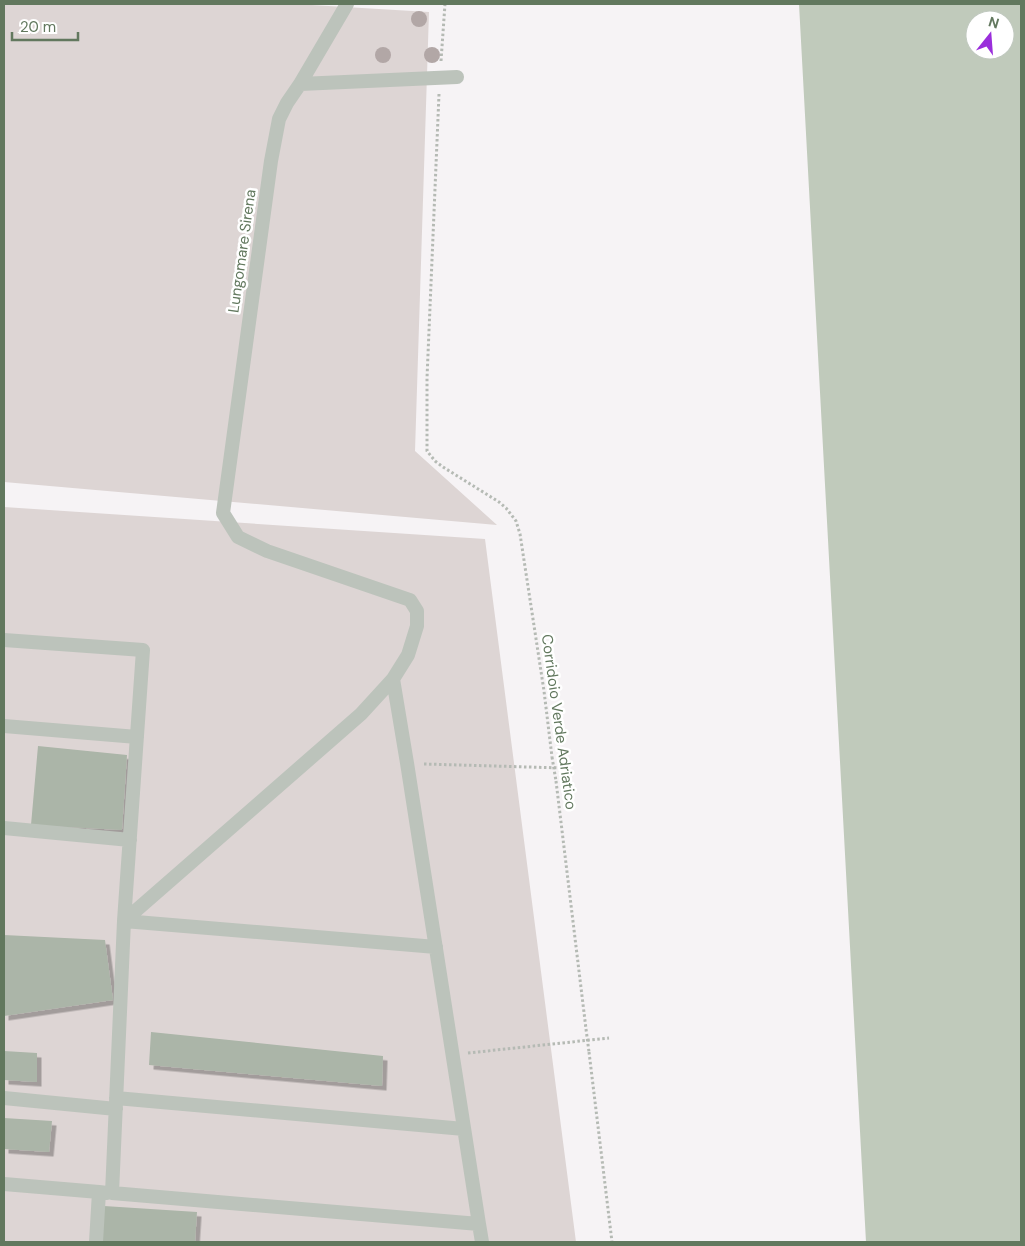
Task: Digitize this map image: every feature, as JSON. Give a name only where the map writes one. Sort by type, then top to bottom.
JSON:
[{"type":"lane","name":"Lungomare Sirena","points":[[345,6],[300,84],[286,103],[279,119],[271,161],[223,513],[238,537],[267,550],[410,600],[417,611],[417,626],[408,655],[393,680]]},
{"type":"lane","points":[[300,84],[457,77]]},
{"type":"lane","points":[[4,640],[143,650],[124,921],[116,1104],[106,1193],[96,1242]]},
{"type":"lane","points":[[393,680],[482,1242]]},
{"type":"lane","points":[[124,921],[360,714],[393,680]]},
{"type":"lane","points":[[4,726],[137,737]]},
{"type":"lane","points":[[4,828],[130,840]]},
{"type":"lane","points":[[124,921],[436,947]]},
{"type":"lane","points":[[4,1098],[116,1104],[464,1129]]},
{"type":"lane","points":[[4,1184],[479,1224]]},
{"type":"path","points":[[440,77],[445,4]]},
{"type":"path","name":"Corridoio Verde Adriatico","points":[[440,77],[427,378],[427,452],[443,467],[499,502],[513,515],[520,534],[556,781],[612,1242]]},
{"type":"path","points":[[407,763],[563,768]]},
{"type":"path","points":[[452,1054],[609,1038]]},
{"type":"shaded area","points":[[4,4],[295,4],[429,12],[415,451],[497,525],[4,482]]},
{"type":"shaded area","points":[[799,4],[1021,4],[1021,1242],[866,1242]]},
{"type":"shaded area","points":[[4,507],[485,539],[576,1242],[4,1242]]},
{"type":"building","points":[[38,746],[127,755],[122,830],[31,825]]},
{"type":"building","points":[[4,935],[105,940],[113,1000],[4,1016]]},
{"type":"building","points":[[151,1032],[383,1056],[382,1086],[149,1065]]},
{"type":"building","points":[[4,1051],[37,1053],[37,1082],[4,1080]]},
{"type":"building","points":[[4,1118],[52,1121],[49,1152],[4,1149]]},
{"type":"building","points":[[104,1206],[197,1212],[195,1242],[102,1242]]}]
